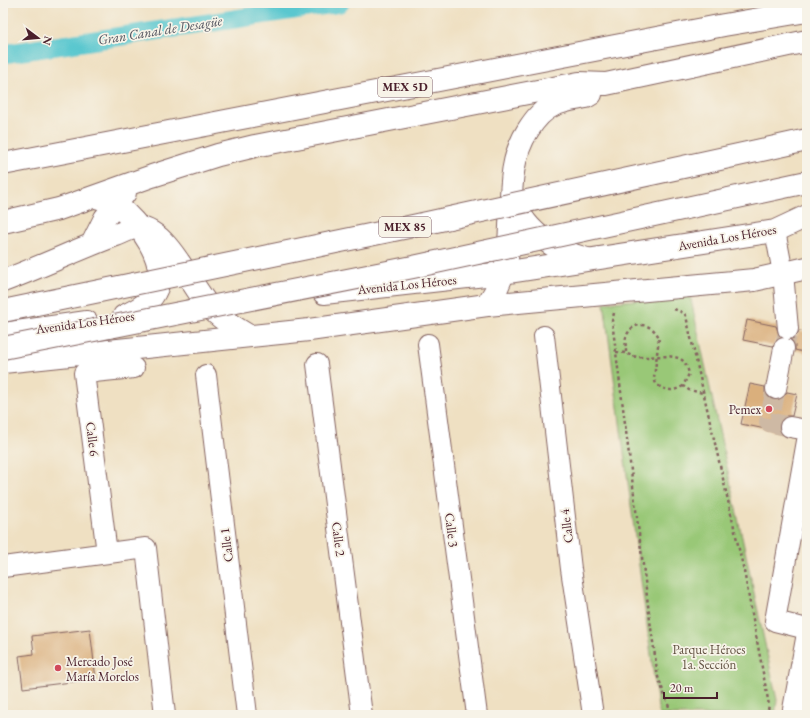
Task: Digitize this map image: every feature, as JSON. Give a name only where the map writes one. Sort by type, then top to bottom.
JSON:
[{"type":"main road","name":"MEX 5D","points":[[3,164],[724,25],[807,11]]},
{"type":"main road","points":[[3,222],[105,200],[138,182],[218,155],[255,146],[579,83],[606,84],[807,41]]},
{"type":"main road","points":[[486,305],[493,295],[503,273],[507,257],[510,189],[514,161],[525,134],[533,121],[544,110],[555,104],[586,97],[606,84]]},
{"type":"main road","name":"MEX 85","points":[[3,311],[405,227],[807,140]]},
{"type":"main road","points":[[3,348],[413,267],[807,182]]},
{"type":"main road","points":[[510,189],[519,213],[535,232],[559,250],[587,259]]},
{"type":"main road","points":[[105,200],[138,227],[148,240],[160,271],[158,285],[155,292],[146,304],[124,316]]},
{"type":"main road","points":[[92,244],[105,200]]},
{"type":"main road","name":"Avenida Los Héroes","points":[[3,334],[124,316],[503,273],[775,231],[807,216]]},
{"type":"main road","points":[[3,281],[32,271],[92,244],[138,227],[150,231],[167,243],[194,287],[209,306],[228,324],[249,336]]},
{"type":"main road","points":[[3,362],[309,330],[486,305],[754,280],[807,268]]},
{"type":"main road","points":[[793,715],[807,638]]},
{"type":"street","points":[[775,231],[783,273],[788,329]]},
{"type":"street","name":"Calle 4","points":[[544,336],[571,569],[593,715]]},
{"type":"street","name":"Calle 3","points":[[428,344],[477,715]]},
{"type":"street","points":[[776,389],[784,348]]},
{"type":"street","name":"Calle 2","points":[[317,364],[362,715]]},
{"type":"street","name":"Calle 6","points":[[107,553],[84,373],[134,368]]},
{"type":"street","name":"Calle 1","points":[[206,375],[247,715]]},
{"type":"street","points":[[807,440],[775,621],[807,629]]},
{"type":"street","points":[[3,567],[146,548],[165,715]]},
{"type":"path","points":[[669,309],[676,309],[684,312],[686,316],[744,571],[769,705],[767,715]]},
{"type":"path","points":[[618,310],[614,313],[612,321],[658,677],[672,715]]},
{"type":"path","points":[[616,352],[626,352],[638,357],[656,357],[674,357],[682,360],[687,367],[689,374],[683,386],[676,390],[669,390],[656,384],[654,378],[656,357],[659,338],[656,331],[651,326],[643,324],[635,326],[628,332],[626,339],[626,352]]},
{"type":"path","points":[[683,386],[689,390],[703,392]]},
{"type":"green space","name":"Parque Héroes 1a. Sección","points":[[690,295],[777,700],[775,715],[659,715],[604,303]]},
{"type":"building","points":[[747,320],[776,326],[780,337],[776,340],[773,346],[743,340]]},
{"type":"building","points":[[799,331],[807,332],[807,353],[795,350],[795,345],[792,340]]},
{"type":"building","name":"Pemex","points":[[750,384],[765,387],[765,393],[773,400],[780,400],[787,392],[797,394],[792,416],[786,416],[781,420],[779,425],[780,432],[741,424]]},
{"type":"building","name":"Mercado José María Morelos","points":[[90,629],[96,679],[23,688],[19,656],[34,654],[32,636]]},
{"type":"waterway","name":"Gran Canal de Desagüe","points":[[3,54],[340,3]]},
{"type":"tunnel","points":[[784,348],[787,336],[807,340]]},
{"type":"tunnel","points":[[776,389],[769,422],[790,427]]},
{"type":"place","name":"Pemex","points":[[769,409]]},
{"type":"place","name":"Mercado José María Morelos","points":[[58,668]]}]
